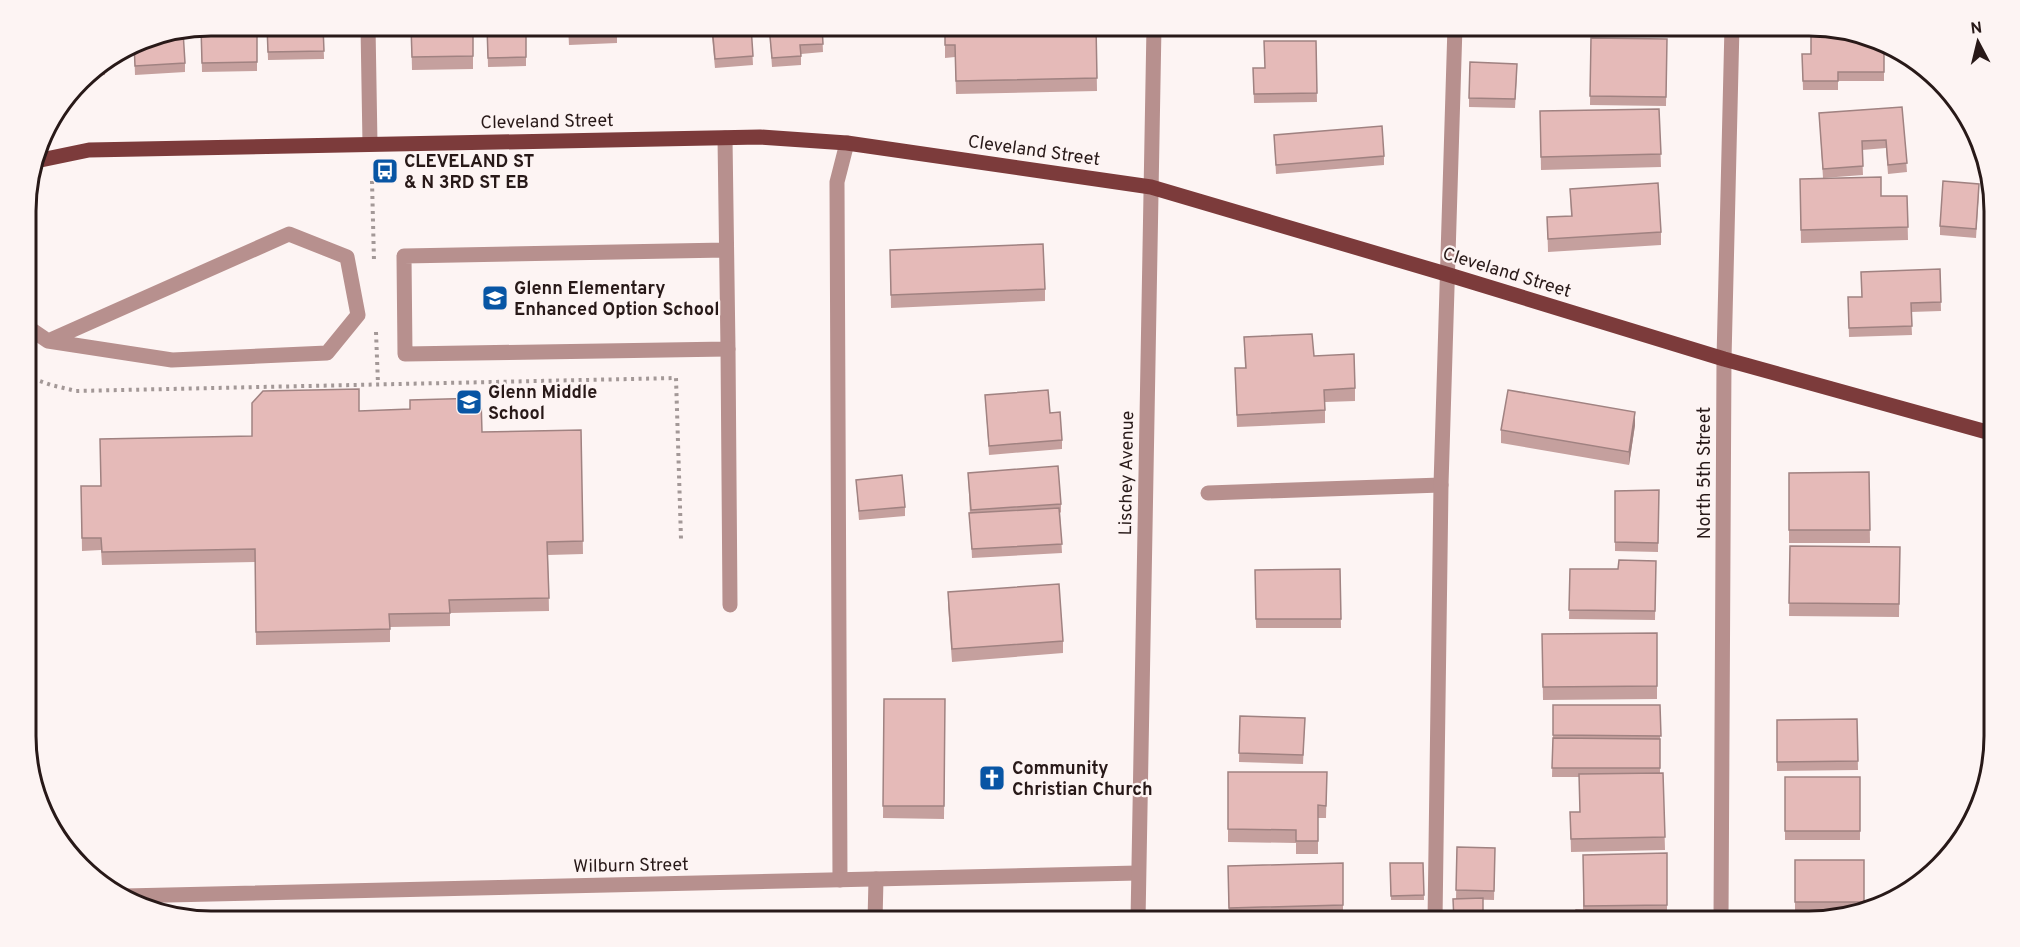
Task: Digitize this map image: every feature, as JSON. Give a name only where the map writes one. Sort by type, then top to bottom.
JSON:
[{"type":"main road","name":"Cleveland Street","points":[[44,159],[89,150],[370,144],[760,137],[847,143],[1151,187],[1724,359],[1984,431]]},
{"type":"street","points":[[368,36],[370,144]]},
{"type":"street","name":"Lischey Avenue","points":[[1138,911],[1154,36]]},
{"type":"street","points":[[1435,911],[1441,485],[1455,36]]},
{"type":"street","name":"North 5th Street","points":[[1721,911],[1724,359],[1732,36]]},
{"type":"street","points":[[725,138],[730,606]]},
{"type":"street","points":[[840,880],[837,182],[847,143]]},
{"type":"street","points":[[36,333],[48,341],[172,360],[327,352],[358,315],[348,257],[288,234],[48,341]]},
{"type":"street","points":[[726,250],[404,256],[405,354],[728,349]]},
{"type":"street","points":[[1208,493],[1441,485]]},
{"type":"street","name":"Wilburn Street","points":[[139,896],[1138,873]]},
{"type":"street","points":[[875,911],[876,879]]},
{"type":"path","points":[[36,380],[76,391],[676,378],[681,539]]},
{"type":"building","points":[[201,36],[257,36],[257,62],[202,63]]},
{"type":"building","points":[[267,36],[323,36],[324,51],[268,52]]},
{"type":"building","points":[[411,36],[473,36],[473,56],[412,57]]},
{"type":"building","points":[[487,36],[526,36],[526,57],[488,58]]},
{"type":"building","points":[[713,36],[752,36],[753,56],[715,59]]},
{"type":"building","points":[[770,36],[823,36],[823,44],[800,45],[801,56],[772,58]]},
{"type":"building","points":[[945,36],[1096,36],[1097,78],[956,81],[955,45],[945,45]]},
{"type":"building","points":[[1811,36],[1843,39],[1884,53],[1884,72],[1838,72],[1838,81],[1803,81],[1802,54],[1811,54]]},
{"type":"building","points":[[183,38],[185,63],[135,66],[134,54],[155,45]]},
{"type":"building","points":[[1591,38],[1667,39],[1666,97],[1590,96]]},
{"type":"building","points":[[1264,41],[1316,41],[1317,93],[1254,94],[1253,68],[1265,68]]},
{"type":"building","points":[[1470,62],[1517,64],[1515,99],[1469,98]]},
{"type":"building","points":[[1902,107],[1907,163],[1888,165],[1886,140],[1862,141],[1863,166],[1823,169],[1819,113]]},
{"type":"building","points":[[1659,109],[1661,154],[1541,157],[1540,111]]},
{"type":"building","points":[[1382,126],[1384,156],[1276,165],[1274,135]]},
{"type":"building","points":[[1881,177],[1881,196],[1907,196],[1908,227],[1801,230],[1800,179]]},
{"type":"building","points":[[1943,181],[1979,184],[1976,229],[1940,226]]},
{"type":"building","points":[[1658,183],[1661,232],[1548,239],[1547,217],[1572,216],[1570,189]]},
{"type":"building","points":[[1043,244],[1045,289],[891,295],[890,250]]},
{"type":"building","points":[[1940,269],[1941,302],[1911,303],[1912,326],[1849,328],[1848,297],[1862,297],[1861,272]]},
{"type":"building","points":[[1312,334],[1314,356],[1354,354],[1355,388],[1324,390],[1325,410],[1237,415],[1235,368],[1246,368],[1244,337]]},
{"type":"building","points":[[359,389],[359,411],[410,409],[410,400],[481,398],[482,432],[581,430],[583,541],[547,542],[549,598],[449,600],[450,613],[389,614],[390,629],[256,632],[255,549],[102,552],[101,538],[82,538],[81,486],[101,486],[100,439],[252,436],[252,403],[263,391]]},
{"type":"building","points":[[1048,390],[1050,413],[1060,412],[1062,440],[989,446],[985,395]]},
{"type":"building","points":[[1508,390],[1635,412],[1629,452],[1501,430]]},
{"type":"building","points":[[1058,466],[1061,504],[971,510],[968,473]]},
{"type":"building","points":[[1869,472],[1870,530],[1789,530],[1789,473]]},
{"type":"building","points":[[902,475],[905,507],[859,511],[856,480]]},
{"type":"building","points":[[1659,490],[1658,543],[1615,542],[1615,491]]},
{"type":"building","points":[[1059,508],[1062,544],[972,549],[969,513]]},
{"type":"building","points":[[1790,546],[1900,547],[1899,604],[1789,603]]},
{"type":"building","points":[[1619,560],[1656,561],[1655,611],[1569,610],[1570,569],[1618,569]]},
{"type":"building","points":[[1340,569],[1341,619],[1256,619],[1255,570]]},
{"type":"building","points":[[1059,584],[1063,641],[952,649],[948,592]]},
{"type":"building","points":[[1657,633],[1657,686],[1543,687],[1542,634]]},
{"type":"building","points":[[884,699],[945,699],[944,806],[883,806]]},
{"type":"building","points":[[1553,705],[1660,705],[1661,736],[1553,735]]},
{"type":"building","points":[[1240,716],[1305,718],[1303,755],[1239,753]]},
{"type":"building","points":[[1857,719],[1858,761],[1777,762],[1777,720]]},
{"type":"building","points":[[1553,738],[1660,739],[1660,768],[1552,768]]},
{"type":"building","points":[[1228,772],[1327,772],[1326,806],[1318,805],[1318,841],[1296,841],[1296,830],[1228,829]]},
{"type":"building","points":[[1663,773],[1665,837],[1571,839],[1570,812],[1580,812],[1579,774]]},
{"type":"building","points":[[1785,777],[1860,777],[1860,831],[1785,831]]},
{"type":"building","points":[[1457,847],[1495,848],[1494,891],[1456,890]]},
{"type":"building","points":[[1667,853],[1667,905],[1584,906],[1583,855]]},
{"type":"building","points":[[1795,860],[1864,860],[1864,902],[1795,902]]},
{"type":"building","points":[[1343,863],[1343,905],[1229,908],[1228,866]]},
{"type":"building","points":[[1390,863],[1423,863],[1424,895],[1391,896]]},
{"type":"building","points":[[1483,898],[1483,911],[1454,911],[1453,899]]},
{"type":"place","name":"CLEVELAND ST & N 3RD ST EB","points":[[385,171]]},
{"type":"place","name":"Glenn Elementary Enhanced Option School","points":[[495,298]]},
{"type":"place","name":"Glenn Middle School","points":[[469,402]]},
{"type":"place","name":"Community Christian Church","points":[[992,778]]}]
